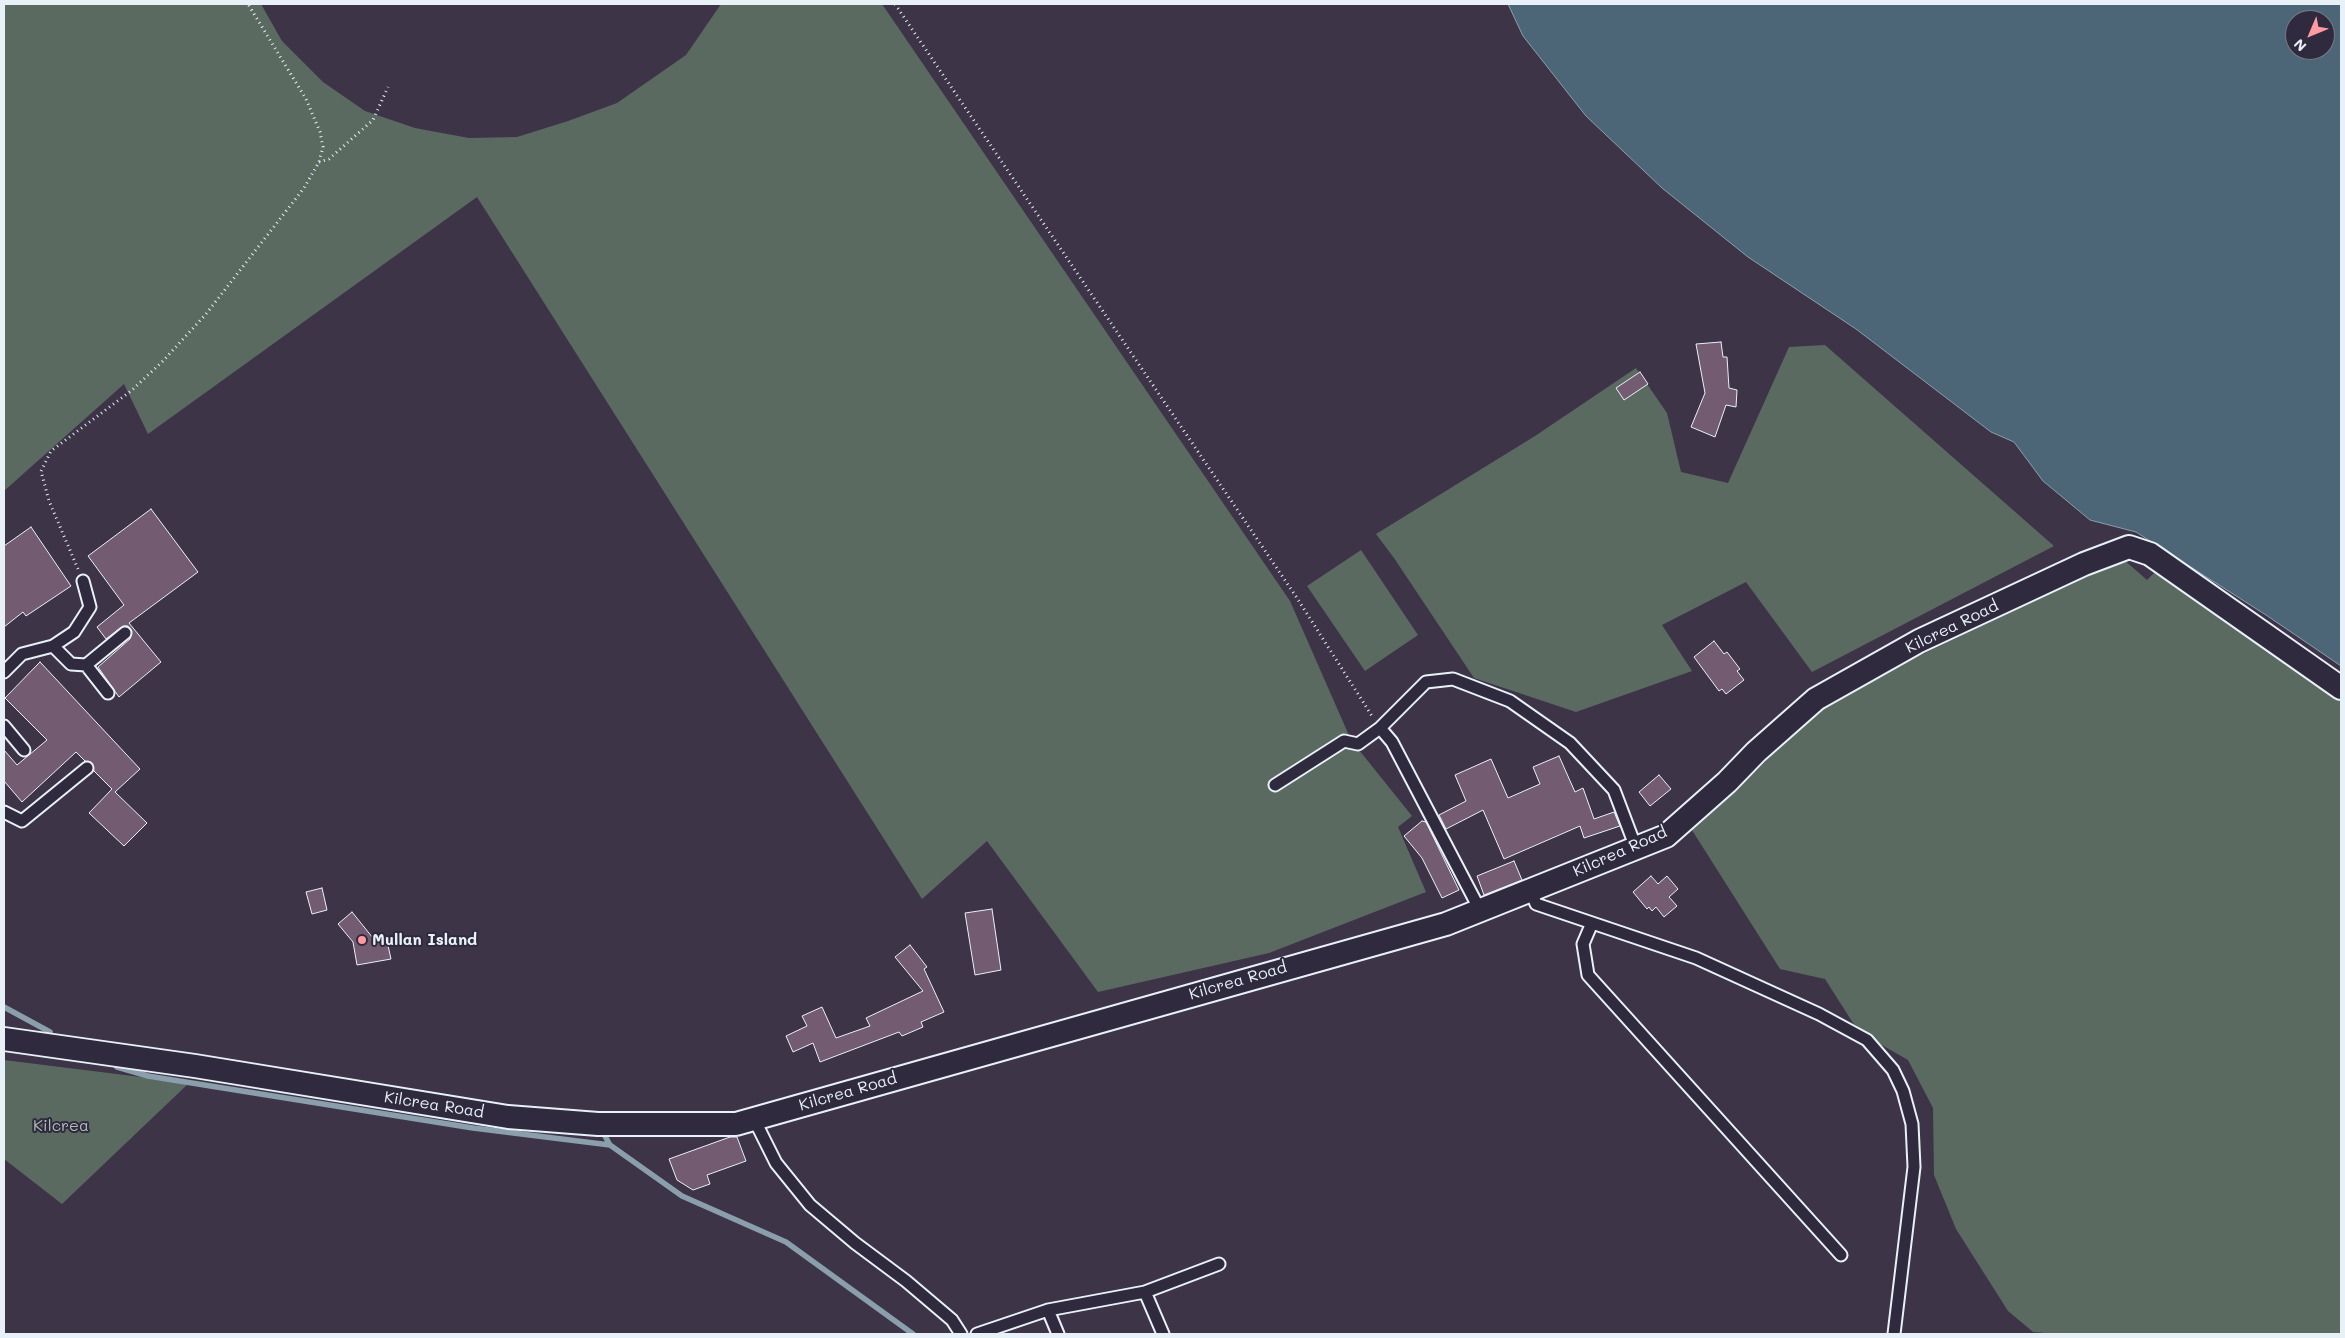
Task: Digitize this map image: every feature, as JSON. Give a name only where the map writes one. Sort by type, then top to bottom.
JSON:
[{"type":"street","name":"Kilcrea Road","points":[[4,1040],[194,1066],[508,1116],[598,1124],[736,1124],[1446,924],[1666,836],[1816,699],[1919,641],[2084,564],[2129,547],[2150,554],[2341,688]]},
{"type":"lane","points":[[4,672],[22,654],[53,646],[74,632],[90,607],[83,581]]},
{"type":"lane","points":[[53,646],[71,664],[86,665],[125,633]]},
{"type":"lane","points":[[86,665],[108,693]]},
{"type":"lane","points":[[1275,785],[1344,741],[1358,744],[1380,728],[1426,682],[1453,679],[1510,701],[1570,743],[1614,790],[1636,848]]},
{"type":"lane","points":[[4,728],[24,750]]},
{"type":"lane","points":[[1380,728],[1392,742],[1480,910]]},
{"type":"lane","points":[[4,812],[22,821],[87,768]]},
{"type":"lane","points":[[1530,890],[1536,904],[1696,958],[1819,1014],[1867,1040],[1893,1070],[1903,1091],[1912,1124],[1914,1166],[1894,1334]]},
{"type":"lane","points":[[1592,923],[1584,944],[1588,975],[1841,1255]]},
{"type":"lane","points":[[754,1118],[776,1163],[810,1205],[952,1320],[961,1334]]},
{"type":"lane","points":[[977,1334],[1048,1310],[1145,1292],[1219,1264]]},
{"type":"lane","points":[[1145,1292],[1163,1334]]},
{"type":"lane","points":[[1048,1310],[1058,1334]]},
{"type":"path","points":[[83,581],[49,501],[40,471],[51,451],[131,391],[163,361],[211,307],[304,188],[319,162],[323,147],[320,132],[306,99],[248,4]]},
{"type":"path","points":[[895,4],[1297,598],[1380,728]]},
{"type":"path","points":[[319,162],[329,159],[373,120],[388,87]]},
{"type":"green space","points":[[4,4],[261,4],[282,41],[323,82],[365,111],[415,128],[469,138],[517,137],[617,103],[686,55],[721,4],[882,4],[1290,601],[1351,740],[1412,816],[1398,827],[1426,892],[1269,953],[1098,992],[987,841],[922,899],[477,197],[148,434],[124,384],[4,491]]},
{"type":"green space","points":[[1825,345],[2054,546],[1812,672],[1746,582],[1662,625],[1692,671],[1576,712],[1474,678],[1376,534],[1535,436],[1636,368],[1667,413],[1681,472],[1728,483],[1789,347]]},
{"type":"green space","points":[[1361,550],[1418,635],[1365,671],[1307,586]]},
{"type":"green space","points":[[2123,559],[2147,580],[2159,568],[2341,694],[2341,1334],[2058,1334],[2033,1332],[2008,1311],[1956,1229],[1934,1175],[1933,1108],[1908,1060],[1873,1040],[1853,1023],[1825,979],[1780,969],[1690,827],[1735,791],[1807,721],[1851,688]]},
{"type":"green space","name":"Kilcrea","points":[[4,1060],[189,1083],[62,1204],[4,1159]]},
{"type":"water","points":[[1508,4],[2341,4],[2341,666],[2266,615],[2136,532],[2090,520],[2043,481],[2014,442],[1991,432],[1856,329],[1748,257],[1662,188],[1586,116],[1523,36]]},
{"type":"building","points":[[1721,342],[1723,357],[1727,357],[1729,388],[1737,390],[1736,407],[1726,405],[1715,437],[1691,427],[1705,393],[1696,344]]},
{"type":"building","points":[[1640,372],[1648,384],[1624,400],[1616,388]]},
{"type":"building","points":[[151,509],[198,572],[129,623],[161,662],[119,697],[98,667],[130,639],[132,631],[128,626],[123,626],[106,639],[97,627],[124,605],[88,556]]},
{"type":"building","points":[[31,527],[71,586],[26,616],[23,612],[4,627],[4,546]]},
{"type":"building","points":[[1714,641],[1724,654],[1727,652],[1740,669],[1737,671],[1744,680],[1726,694],[1722,689],[1719,691],[1694,657]]},
{"type":"building","points":[[40,662],[140,769],[115,792],[147,823],[124,846],[89,813],[112,789],[94,771],[92,763],[85,761],[76,752],[22,802],[4,781],[4,750],[17,765],[47,740],[5,698]]},
{"type":"building","points":[[1559,756],[1575,792],[1583,788],[1594,819],[1614,812],[1620,826],[1584,838],[1580,826],[1504,859],[1483,810],[1446,829],[1439,815],[1466,801],[1455,775],[1491,759],[1508,798],[1540,784],[1533,767]]},
{"type":"building","points":[[1659,775],[1671,789],[1650,806],[1639,792]]},
{"type":"building","points":[[1422,821],[1426,822],[1459,890],[1442,898],[1422,858],[1404,836]]},
{"type":"building","points":[[1514,861],[1522,880],[1484,895],[1477,876]]},
{"type":"building","points":[[1651,876],[1658,884],[1667,876],[1678,889],[1669,897],[1677,906],[1664,917],[1656,907],[1652,911],[1649,907],[1647,909],[1633,892]]},
{"type":"building","points":[[322,888],[327,910],[312,914],[306,892]]},
{"type":"building","points":[[992,909],[1001,970],[975,975],[965,913]]},
{"type":"building","name":"Mullan Island","points":[[352,912],[377,943],[387,941],[391,959],[357,965],[353,942],[338,924]]},
{"type":"building","points":[[910,945],[927,967],[924,969],[944,1012],[921,1022],[923,1027],[902,1036],[899,1032],[820,1062],[813,1043],[793,1052],[786,1036],[807,1026],[802,1016],[822,1007],[836,1038],[870,1026],[866,1018],[923,991],[895,957]]},
{"type":"building","points":[[730,1137],[737,1137],[746,1161],[707,1175],[710,1184],[693,1190],[677,1180],[669,1159]]},
{"type":"waterway","points":[[4,1007],[50,1032]]},
{"type":"waterway","points":[[117,1067],[148,1076],[473,1128],[610,1145]]},
{"type":"waterway","points":[[601,1129],[610,1145],[682,1196],[786,1242],[913,1334]]},
{"type":"place","name":"Mullan Island","points":[[362,940]]}]
